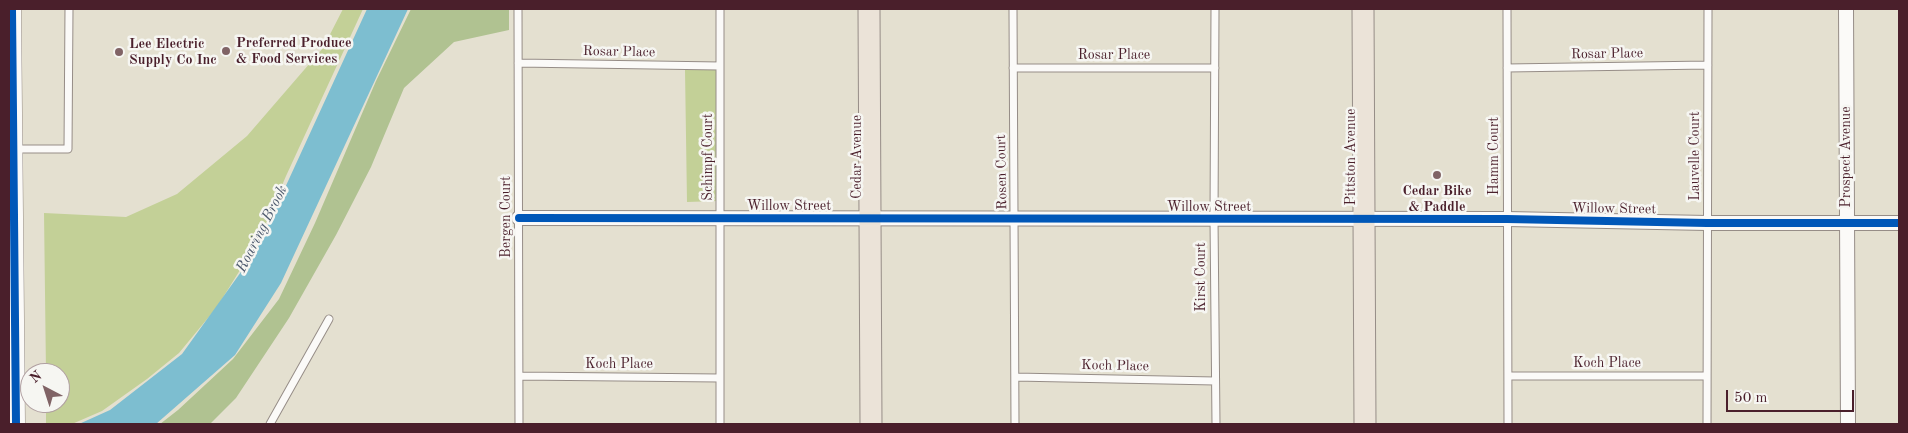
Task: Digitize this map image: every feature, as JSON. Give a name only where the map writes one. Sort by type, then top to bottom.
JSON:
[{"type":"main road","name":"Cedar Avenue","points":[[869,9],[871,424]]},
{"type":"main road","name":"Pittston Avenue","points":[[1363,9],[1365,424]]},
{"type":"street","points":[[12,9],[16,424]]},
{"type":"street","name":"Prospect Avenue","points":[[1846,9],[1848,424]]},
{"type":"street","name":"Willow Street","points":[[519,218],[1507,219],[1707,223],[1899,223]]},
{"type":"lane","points":[[14,150],[68,149],[69,9]]},
{"type":"lane","name":"Bergen Court","points":[[518,9],[519,424]]},
{"type":"lane","name":"Schimpf Court","points":[[720,9],[720,424]]},
{"type":"lane","name":"Rosen Court","points":[[1014,9],[1015,424]]},
{"type":"lane","name":"Kirst Court","points":[[1215,9],[1214,381],[1216,424]]},
{"type":"lane","name":"Hamm Court","points":[[1507,9],[1508,424]]},
{"type":"lane","name":"Lauvelle Court","points":[[1707,424],[1708,9]]},
{"type":"lane","name":"Rosar Place","points":[[518,63],[720,66]]},
{"type":"lane","name":"Rosar Place","points":[[1507,68],[1708,65]]},
{"type":"lane","name":"Rosar Place","points":[[1013,68],[1215,68]]},
{"type":"lane","points":[[270,424],[329,318]]},
{"type":"lane","name":"Koch Place","points":[[519,376],[719,378]]},
{"type":"lane","name":"Koch Place","points":[[1508,376],[1706,376]]},
{"type":"lane","name":"Koch Place","points":[[1015,377],[1214,381]]},
{"type":"green space","points":[[343,9],[363,9],[286,176],[255,249],[217,307],[179,353],[147,379],[102,411],[72,424],[46,424],[46,413],[70,413],[70,363],[46,363],[44,213],[126,217],[177,194],[247,136],[323,48]]},
{"type":"green space","points":[[411,9],[509,9],[509,30],[454,42],[404,88],[371,167],[336,235],[289,318],[236,398],[210,424],[160,424],[178,410],[233,359],[279,299],[315,223],[376,81]]},
{"type":"green space","points":[[685,70],[716,70],[717,201],[687,202]]},
{"type":"water","points":[[367,9],[408,9],[281,283],[235,355],[156,424],[79,424],[110,410],[182,354],[256,251]]},
{"type":"cycle path","points":[[12,9],[16,424]]},
{"type":"cycle path","points":[[519,218],[1507,219],[1707,223],[1899,223]]},
{"type":"place","name":"Preferred Produce & Food Services","points":[[226,51]]},
{"type":"place","name":"Lee Electric Supply Co Inc","points":[[119,52]]},
{"type":"place","name":"Cedar Bike & Paddle","points":[[1437,175]]},
{"type":"water label","name":"Roaring Brook","points":[[262,229]]}]
